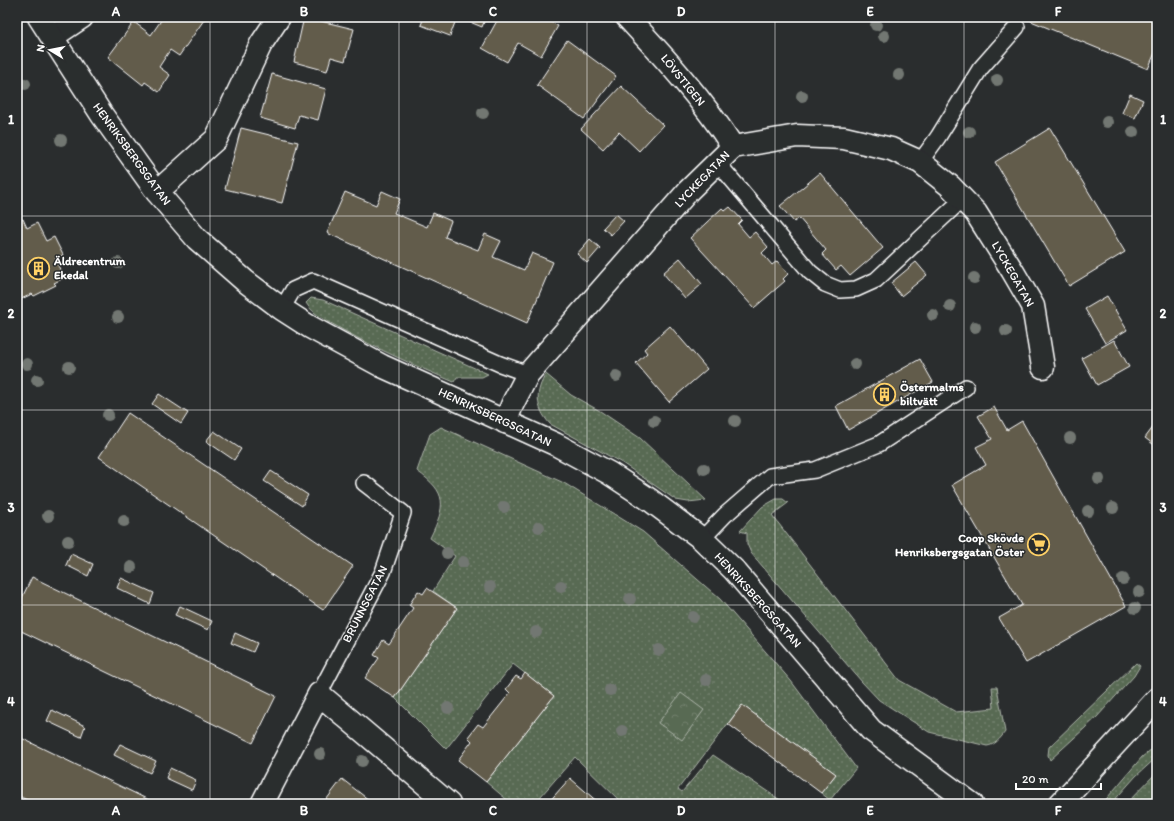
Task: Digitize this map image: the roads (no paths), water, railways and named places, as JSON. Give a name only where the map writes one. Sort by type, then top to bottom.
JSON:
[{"type":"street","name":"HENRIKSBERGSGATAN","points":[[40,17],[102,115],[157,192],[197,239],[245,281],[282,309],[310,327],[382,366],[555,444],[609,473],[650,500],[702,539],[734,570],[871,730],[972,804]]},
{"type":"street","points":[[52,37],[82,17]]},
{"type":"street","points":[[157,192],[216,139],[261,44],[279,17]]},
{"type":"street","name":"LÖVSTIGEN","points":[[627,17],[660,52],[704,106],[733,147]]},
{"type":"street","name":"LYCKEGATAN","points":[[505,422],[528,374],[689,190],[717,162],[733,147],[797,136],[844,138],[891,149],[920,162],[950,186],[976,213],[1033,306],[1043,366]]},
{"type":"street","points":[[319,694],[449,804]]},
{"type":"street","name":"BRUNNSGATAN","points":[[262,804],[319,694]]},
{"type":"street","points":[[1060,804],[1157,699]]},
{"type":"lane","points":[[920,162],[938,137],[980,69],[1017,27]]},
{"type":"lane","points":[[717,162],[810,272],[825,284],[840,290],[856,289],[876,280],[953,208],[964,200]]},
{"type":"lane","points":[[282,309],[293,290],[313,280],[500,364],[528,374]]},
{"type":"lane","points":[[702,539],[725,515],[770,476],[815,470],[879,444],[966,387]]},
{"type":"lane","name":"BRUNNSGATAN","points":[[319,694],[383,572],[403,513],[364,482]]},
{"type":"place","name":"Äldrecentrum Ekedal","points":[[38,268]]},
{"type":"place","name":"Östermalms biltvätt","points":[[884,394]]},
{"type":"place","name":"Coop Skövde Henriksbergsgatan Öster","points":[[1039,545]]}]
